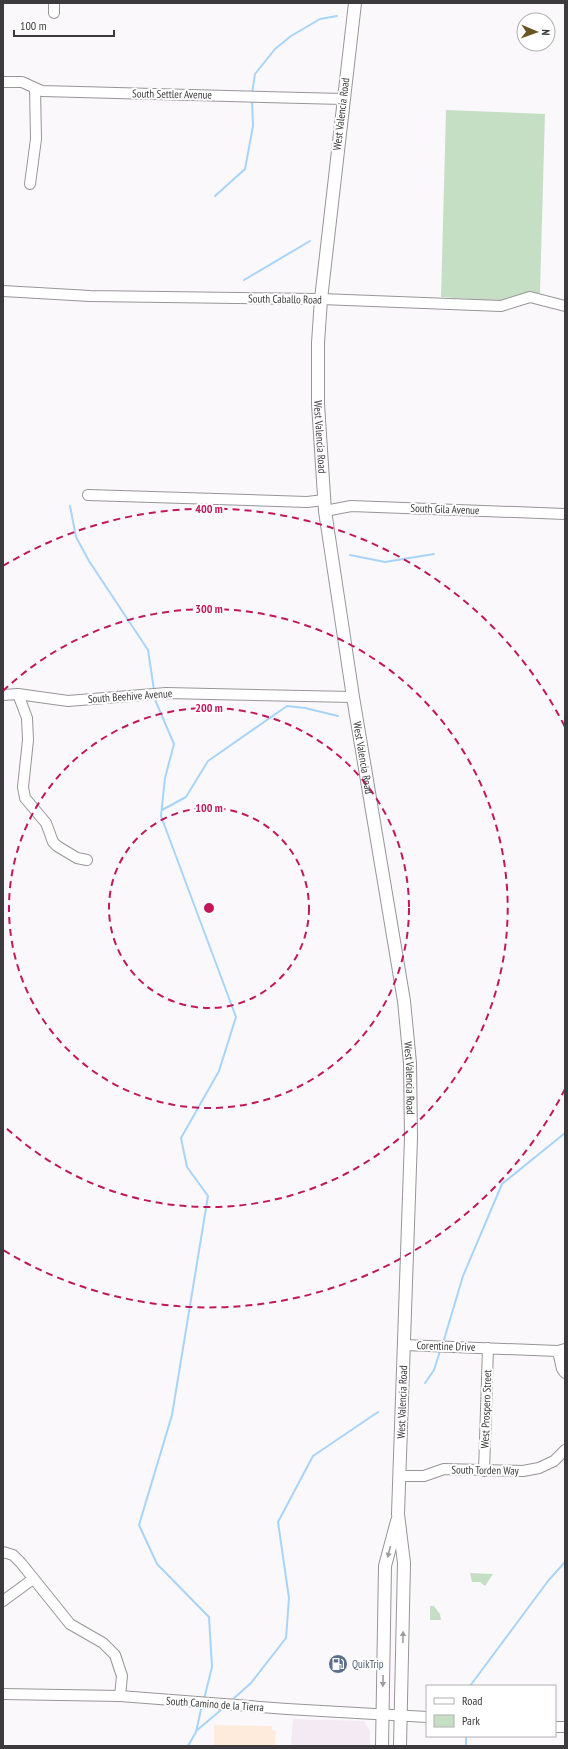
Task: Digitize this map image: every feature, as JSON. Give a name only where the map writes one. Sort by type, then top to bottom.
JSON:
[{"type":"main road","name":"West Valencia Road","points":[[355,3],[321,299],[318,343],[318,404],[325,506],[353,697],[408,1027],[411,1099],[398,1514],[404,1563],[400,1746]]},
{"type":"main road","name":"West Valencia Road","points":[[382,1746],[385,1566],[398,1514]]},
{"type":"street","name":"South Settler Avenue","points":[[3,82],[22,82],[42,91],[343,99]]},
{"type":"street","points":[[30,184],[36,139],[35,88]]},
{"type":"street","name":"South Caballo Road","points":[[3,291],[90,296],[321,299],[501,306],[530,297],[565,306]]},
{"type":"street","name":"South Gila Avenue","points":[[88,495],[306,502],[325,506],[565,514]]},
{"type":"street","name":"South Beehive Avenue","points":[[3,696],[18,694],[68,701],[166,693],[353,697]]},
{"type":"street","points":[[18,694],[27,718],[28,740],[23,787],[25,798],[46,823],[53,842],[77,858],[87,860]]},
{"type":"street","name":"Corentine Drive","points":[[404,1345],[561,1350]]},
{"type":"street","name":"West Prospero Street","points":[[484,1471],[488,1348]]},
{"type":"street","points":[[561,1350],[562,1369],[565,1373]]},
{"type":"street","name":"South Torden Way","points":[[400,1476],[424,1476],[444,1469],[524,1471],[539,1468],[554,1461],[565,1450]]},
{"type":"street","points":[[3,1552],[13,1555],[70,1624],[103,1643],[115,1655],[122,1676],[120,1696]]},
{"type":"street","points":[[3,1601],[33,1579]]},
{"type":"street","name":"South Camino de la Tierra","points":[[3,1694],[120,1696],[287,1709],[426,1717]]},
{"type":"shaded area","points":[[293,1719],[364,1721],[370,1731],[370,1746],[291,1746]]},
{"type":"shaded area","points":[[214,1725],[272,1726],[272,1730],[276,1731],[275,1746],[214,1746]]},
{"type":"green space","points":[[446,110],[545,114],[540,293],[531,293],[501,301],[441,297]]},
{"type":"green space","points":[[470,1573],[493,1574],[485,1586],[480,1582],[472,1582]]},
{"type":"green space","points":[[430,1606],[434,1606],[440,1614],[441,1620],[430,1620]]},
{"type":"waterway","points":[[252,93],[255,74],[275,49],[291,36],[320,19],[337,16]]},
{"type":"waterway","points":[[215,196],[245,169],[253,126],[252,99]]},
{"type":"waterway","points":[[244,280],[310,241]]},
{"type":"waterway","points":[[70,506],[76,537],[89,561],[148,650],[154,690]]},
{"type":"waterway","points":[[350,555],[385,562],[434,554]]},
{"type":"waterway","points":[[155,697],[174,744],[165,778],[161,816],[236,1017],[219,1071],[181,1138],[187,1167],[208,1196],[172,1415],[139,1525],[157,1564],[209,1617],[212,1667],[204,1699]]},
{"type":"waterway","points":[[162,810],[186,797],[208,761],[287,706],[305,708],[338,716]]},
{"type":"waterway","points":[[443,1343],[463,1276],[502,1184],[565,1133]]},
{"type":"waterway","points":[[425,1383],[434,1370],[440,1351]]},
{"type":"waterway","points":[[232,1700],[251,1683],[286,1638],[289,1598],[278,1522],[313,1456],[378,1412]]},
{"type":"waterway","points":[[471,1685],[548,1581],[565,1562]]},
{"type":"waterway","points":[[188,1746],[196,1732],[202,1705]]},
{"type":"waterway","points":[[196,1731],[221,1710]]},
{"type":"waterway","points":[[466,1737],[466,1746]]},
{"type":"place","name":"QuikTrip","points":[[338,1664]]}]
